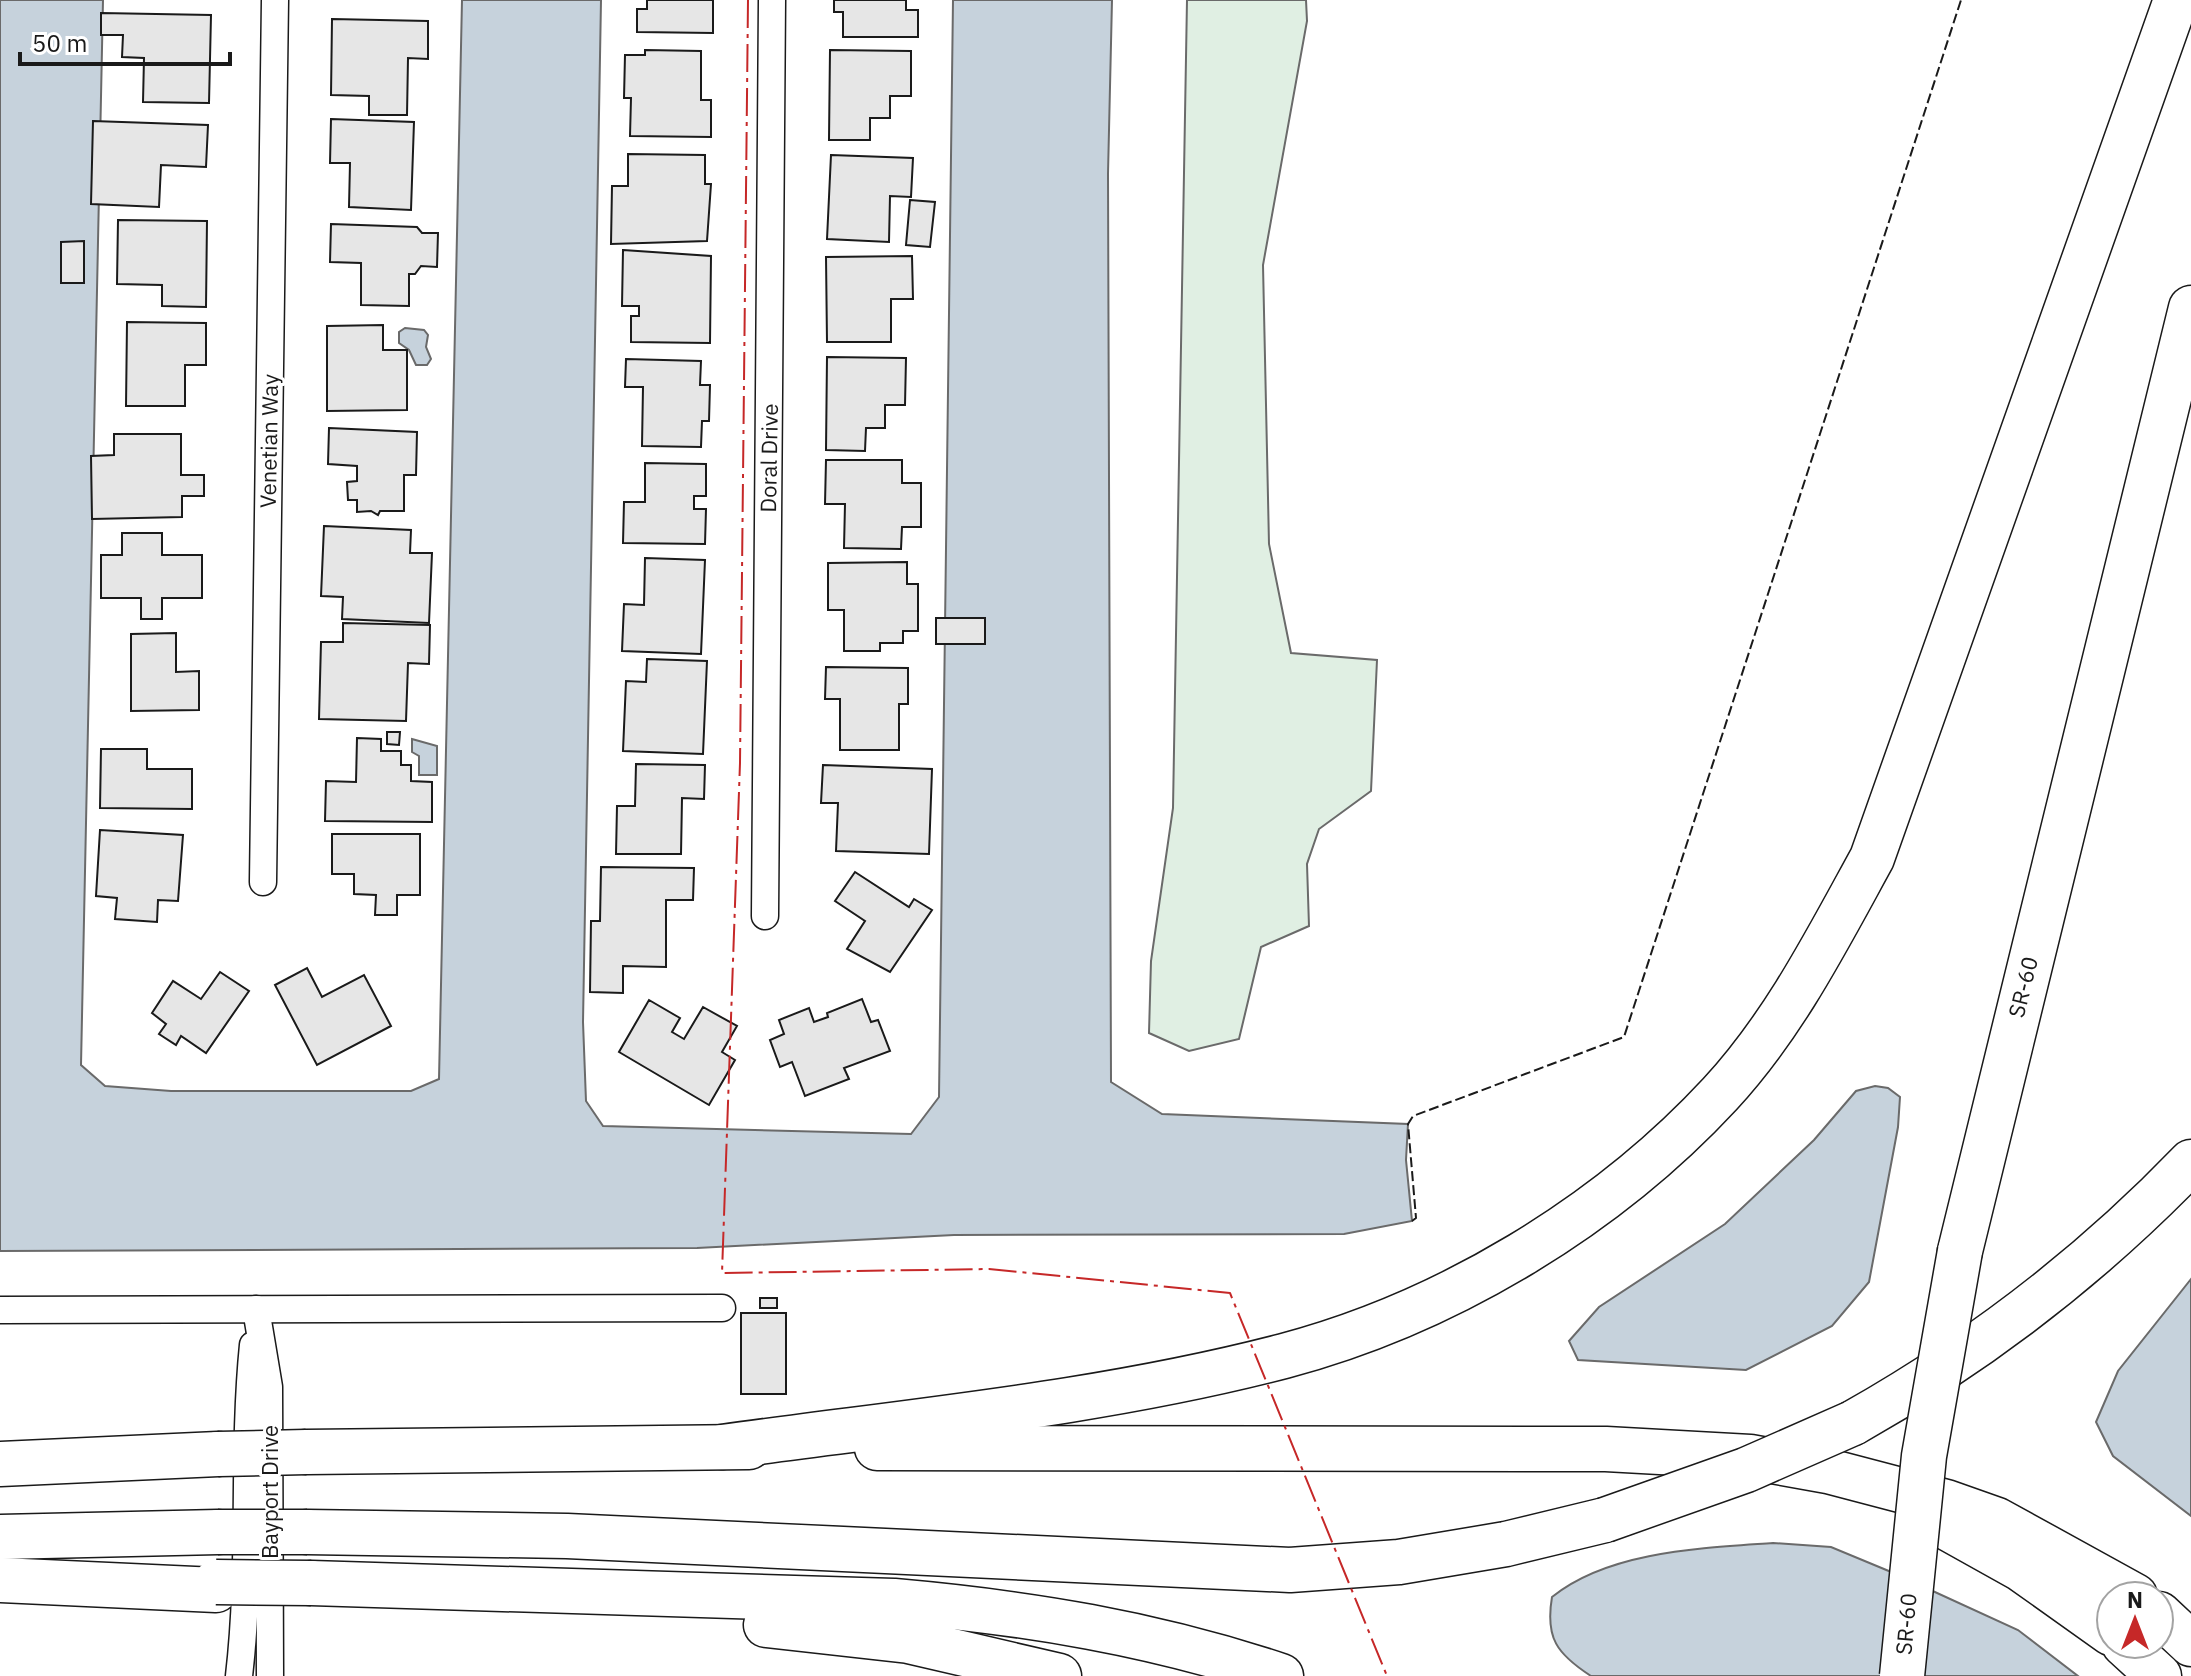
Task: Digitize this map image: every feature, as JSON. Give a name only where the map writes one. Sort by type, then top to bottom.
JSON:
[{"type":"highway","points":[[722,1447],[1119,1392],[1301,1350],[1416,1309],[1518,1257],[1622,1187],[1721,1093],[1800,990],[1872,858],[2176,0]]},
{"type":"highway","name":"SR-60","points":[[1902,1676],[1924,1456],[1960,1251],[2191,308]]},
{"type":"highway","points":[[0,1537],[218,1532],[583,1536],[1290,1570],[1399,1562],[1506,1544],[1605,1520],[1746,1470],[1853,1423],[1925,1382],[2082,1267],[2132,1223],[2191,1162]]},
{"type":"highway","points":[[0,1464],[218,1454],[722,1447],[1686,1451],[1828,1471],[1946,1502],[1997,1520],[2106,1580]]},
{"type":"highway","points":[[1828,1471],[1880,1493],[2021,1569],[2095,1622]]},
{"type":"highway","points":[[0,1580],[310,1590],[878,1600],[1043,1616],[1108,1629],[1281,1676]]},
{"type":"highway","points":[[310,1590],[826,1629],[909,1641],[1059,1676]]},
{"type":"highway","points":[[2175,1629],[2191,1644]]},
{"type":"highway","points":[[2142,1660],[2159,1676]]},
{"type":"street","name":"Venetian Way","points":[[263,882],[275,0]]},
{"type":"street","name":"Doral Drive","points":[[765,916],[772,0]]},
{"type":"street","points":[[0,1310],[722,1308]]},
{"type":"street","name":"Bayport Drive","points":[[239,1676],[244,1621],[249,1389],[256,1309]]},
{"type":"street","name":"Bayport Drive","points":[[256,1309],[269,1387],[270,1676]]},
{"type":"green space","points":[[1187,0],[1306,0],[1307,21],[1263,265],[1269,544],[1291,653],[1377,660],[1371,791],[1319,829],[1307,864],[1309,926],[1261,947],[1239,1039],[1189,1051],[1149,1033],[1151,961],[1173,808]]},
{"type":"shaded area","points":[[0,0],[103,0],[81,1065],[105,1086],[171,1091],[411,1091],[439,1079],[462,0],[601,0],[583,1022],[586,1101],[603,1126],[911,1134],[939,1097],[953,0],[1112,0],[1108,174],[1111,1082],[1162,1114],[1408,1124],[1406,1160],[1412,1221],[1344,1234],[954,1235],[697,1248],[0,1251]]},
{"type":"shaded area","points":[[405,328],[424,330],[428,335],[426,347],[431,359],[427,365],[416,365],[409,350],[399,343],[399,332]]},
{"type":"shaded area","points":[[412,739],[437,746],[437,775],[419,775],[419,756],[412,752]]},
{"type":"shaded area","points":[[1875,1086],[1888,1088],[1900,1097],[1898,1127],[1869,1282],[1832,1326],[1746,1370],[1578,1360],[1569,1341],[1599,1307],[1725,1224],[1814,1140],[1856,1091]]},
{"type":"shaded area","points":[[2191,1279],[2191,1516],[2113,1456],[2096,1422],[2118,1371]]},
{"type":"shaded area","points":[[1773,1543],[1831,1547],[1896,1574],[1888,1676],[1591,1676],[1556,1644],[1550,1624],[1552,1597],[1575,1582],[1628,1561],[1657,1555]]},
{"type":"shaded area","points":[[1924,1587],[2018,1630],[2078,1676],[1917,1676]]},
{"type":"building","points":[[647,0],[713,0],[713,33],[637,32],[637,9],[647,9]]},
{"type":"building","points":[[834,0],[906,0],[906,10],[918,10],[918,37],[843,37],[843,12],[834,12]]},
{"type":"building","points":[[101,13],[211,15],[209,103],[143,102],[144,58],[122,57],[123,35],[101,35]]},
{"type":"building","points":[[332,19],[428,21],[428,59],[408,58],[407,115],[369,115],[369,96],[331,95]]},
{"type":"building","points":[[645,50],[701,51],[701,100],[711,100],[711,137],[630,136],[631,98],[624,98],[625,55],[645,55]]},
{"type":"building","points":[[830,50],[911,51],[911,96],[890,96],[890,118],[870,118],[870,140],[829,140]]},
{"type":"building","points":[[331,119],[414,122],[411,210],[349,207],[350,163],[330,163]]},
{"type":"building","points":[[93,121],[208,125],[206,167],[161,165],[159,207],[91,204]]},
{"type":"building","points":[[628,154],[705,155],[705,184],[711,184],[707,241],[611,244],[612,186],[628,186]]},
{"type":"building","points":[[831,155],[913,158],[911,197],[890,196],[889,242],[827,239]]},
{"type":"building","points":[[910,200],[935,202],[930,247],[906,245]]},
{"type":"building","points":[[118,220],[207,221],[206,307],[162,306],[162,285],[117,284]]},
{"type":"building","points":[[331,224],[417,227],[422,233],[438,233],[437,267],[421,266],[415,274],[409,274],[409,306],[361,305],[361,263],[330,262]]},
{"type":"building","points":[[84,241],[84,283],[61,283],[61,242]]},
{"type":"building","points":[[623,250],[711,256],[710,343],[631,342],[631,316],[639,316],[639,306],[622,306]]},
{"type":"building","points":[[912,256],[913,299],[891,299],[891,342],[827,342],[826,257]]},
{"type":"building","points":[[127,322],[206,323],[206,365],[185,365],[185,406],[126,406]]},
{"type":"building","points":[[383,325],[383,350],[407,350],[407,410],[327,411],[327,326]]},
{"type":"building","points":[[827,357],[906,358],[905,405],[885,405],[885,428],[866,428],[865,451],[826,450]]},
{"type":"building","points":[[626,359],[701,361],[700,385],[710,385],[709,421],[702,421],[701,447],[642,446],[643,387],[625,387]]},
{"type":"building","points":[[329,428],[417,432],[416,475],[404,475],[404,511],[380,511],[378,515],[371,511],[357,512],[357,500],[348,500],[347,482],[357,481],[357,466],[328,464]]},
{"type":"building","points":[[114,434],[181,434],[181,475],[204,475],[204,496],[182,496],[182,517],[92,519],[91,456],[114,455]]},
{"type":"building","points":[[826,460],[902,460],[902,483],[921,483],[921,527],[902,527],[901,549],[844,548],[845,504],[825,504]]},
{"type":"building","points":[[645,463],[706,464],[706,496],[694,496],[694,509],[706,509],[705,544],[623,543],[624,502],[645,502]]},
{"type":"building","points":[[324,526],[411,530],[410,553],[432,553],[429,623],[342,619],[343,597],[321,596]]},
{"type":"building","points":[[122,533],[162,533],[162,555],[202,555],[202,598],[162,598],[162,619],[141,619],[141,598],[101,598],[101,555],[122,555]]},
{"type":"building","points":[[645,558],[705,560],[701,654],[622,651],[624,604],[644,605]]},
{"type":"building","points":[[907,562],[907,584],[918,584],[918,631],[903,631],[903,643],[880,643],[880,651],[844,651],[844,610],[828,610],[828,563]]},
{"type":"building","points":[[936,618],[985,618],[985,644],[936,644]]},
{"type":"building","points":[[343,623],[430,625],[429,664],[408,663],[406,721],[319,719],[321,642],[343,642]]},
{"type":"building","points":[[176,633],[176,672],[199,671],[199,710],[131,711],[131,634]]},
{"type":"building","points":[[647,659],[707,661],[703,754],[623,751],[626,681],[646,682]]},
{"type":"building","points":[[826,667],[908,668],[908,704],[899,704],[899,750],[840,750],[840,699],[825,699]]},
{"type":"building","points":[[387,732],[400,732],[399,745],[387,744]]},
{"type":"building","points":[[357,738],[381,739],[381,751],[401,751],[401,765],[411,765],[411,781],[432,782],[432,822],[325,821],[326,781],[356,782]]},
{"type":"building","points":[[101,749],[147,749],[147,769],[192,769],[192,809],[100,808]]},
{"type":"building","points":[[636,764],[705,765],[704,799],[682,798],[681,854],[616,854],[617,806],[635,806]]},
{"type":"building","points":[[823,765],[932,769],[929,854],[836,851],[838,803],[821,803]]},
{"type":"building","points":[[100,830],[183,835],[178,901],[158,900],[157,922],[115,919],[117,898],[96,896]]},
{"type":"building","points":[[332,834],[420,834],[420,895],[397,895],[397,915],[375,915],[376,895],[354,894],[354,874],[332,874]]},
{"type":"building","points":[[601,867],[694,868],[693,900],[666,900],[666,967],[623,966],[623,993],[590,992],[591,921],[600,921]]},
{"type":"building","points":[[855,872],[909,907],[914,899],[932,910],[890,972],[847,949],[865,921],[835,901]]},
{"type":"building","points":[[307,968],[322,997],[364,975],[391,1026],[317,1065],[275,985]]},
{"type":"building","points":[[220,972],[249,991],[206,1053],[181,1036],[176,1045],[159,1034],[166,1024],[152,1013],[173,981],[201,999]]},
{"type":"building","points":[[862,999],[871,1022],[878,1020],[890,1051],[844,1068],[849,1079],[805,1096],[792,1062],[780,1067],[770,1040],[784,1034],[779,1020],[809,1008],[814,1022],[828,1017],[827,1013]]},
{"type":"building","points":[[649,1000],[680,1018],[672,1032],[684,1039],[703,1007],[737,1026],[722,1052],[735,1060],[709,1105],[619,1052]]},
{"type":"building","points":[[760,1298],[777,1298],[777,1308],[760,1308]]},
{"type":"building","points":[[741,1313],[786,1313],[786,1394],[741,1394]]},
{"type":"fence","points":[[1412,1221],[1416,1218],[1408,1124],[1413,1116],[1624,1037],[1961,0]]},
{"type":"power","points":[[748,0],[740,763],[722,1273],[989,1269],[1230,1293],[1387,1676]]}]
